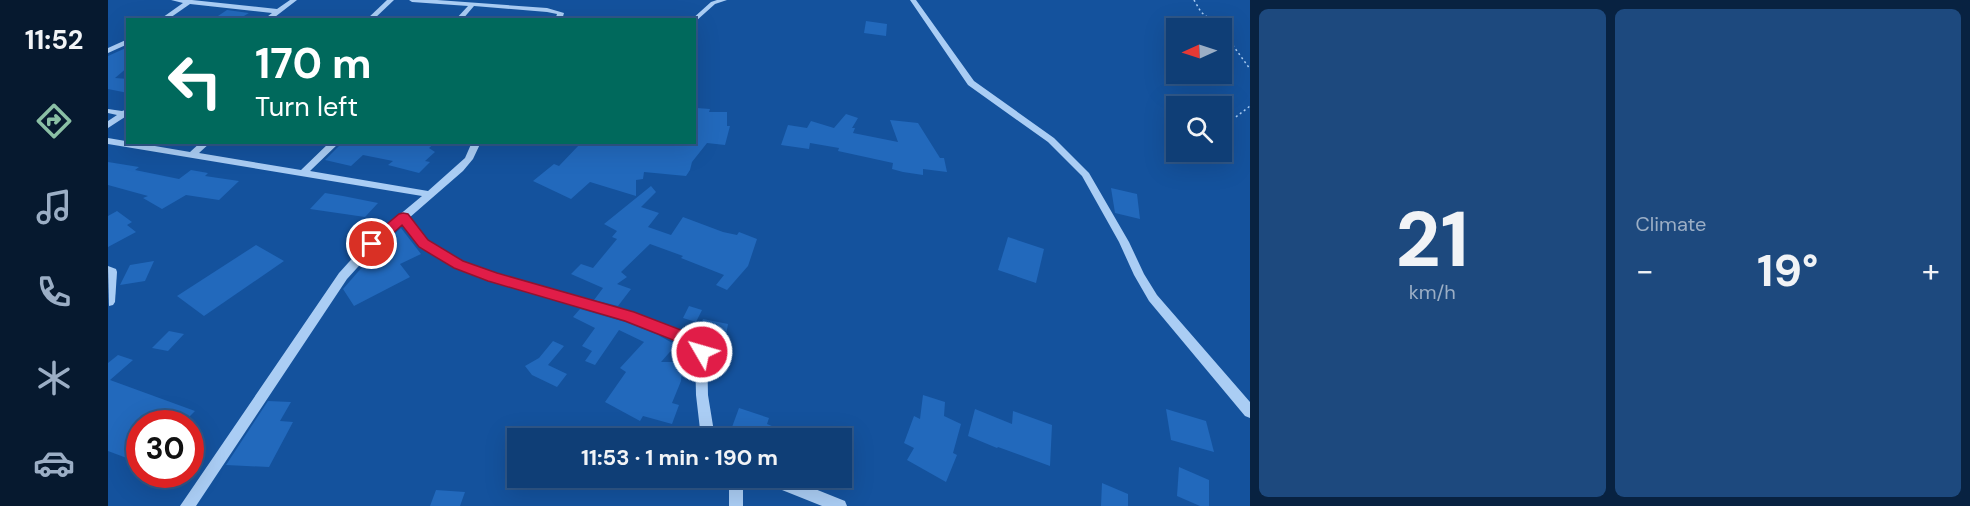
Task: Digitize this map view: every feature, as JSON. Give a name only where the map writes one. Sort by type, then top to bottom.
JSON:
[{"type":"street","points":[[174,0],[276,11]]},
{"type":"street","points":[[269,18],[294,0]]},
{"type":"street","points":[[371,18],[391,0]]},
{"type":"street","points":[[412,0],[547,10],[561,13],[559,18]]},
{"type":"street","points":[[547,10],[550,0]]},
{"type":"street","points":[[696,18],[713,3],[724,0]]},
{"type":"street","points":[[913,0],[970,83],[1051,140],[1086,175],[1153,298],[1250,412]]},
{"type":"street","points":[[165,18],[190,1]]},
{"type":"street","points":[[460,18],[472,5]]},
{"type":"street","points":[[108,51],[126,41]]},
{"type":"street","points":[[108,111],[125,112]]},
{"type":"street","points":[[108,125],[125,112]]},
{"type":"street","points":[[108,141],[429,194]]},
{"type":"street","points":[[190,155],[204,144]]},
{"type":"street","points":[[304,172],[334,144]]},
{"type":"street","points":[[188,506],[343,276],[372,244],[460,169],[469,159],[476,144]]},
{"type":"street","points":[[403,217],[424,244],[459,264],[493,277],[629,316],[697,342],[701,349],[702,395],[707,428]]},
{"type":"street","points":[[108,270],[112,272],[109,302]]},
{"type":"street","points":[[736,488],[736,506]]},
{"type":"street","points":[[795,488],[840,506]]},
{"type":"path","points":[[1194,0],[1201,12],[1208,18]]},
{"type":"path","points":[[1232,43],[1250,69]]},
{"type":"path","points":[[1232,120],[1250,106]]},
{"type":"building","points":[[227,10],[249,13],[240,18],[215,18]]},
{"type":"building","points":[[866,21],[887,24],[886,36],[864,33]]},
{"type":"building","points":[[126,48],[126,69],[115,78],[126,79],[126,93],[108,89],[108,56]]},
{"type":"building","points":[[697,108],[710,109],[709,112],[727,112],[727,126],[730,126],[725,145],[707,143],[692,162],[686,176],[644,172],[643,179],[636,180],[636,196],[590,182],[571,199],[533,181],[554,164],[559,166],[580,144],[696,144]]},
{"type":"building","points":[[846,114],[858,118],[852,128],[855,128],[853,133],[898,142],[890,120],[918,123],[940,158],[944,158],[947,172],[923,169],[923,175],[903,172],[892,169],[893,163],[838,151],[839,148],[810,143],[809,149],[781,145],[788,125],[807,128],[811,121],[834,128]]},
{"type":"building","points":[[341,144],[434,144],[429,148],[435,152],[425,161],[430,162],[419,173],[388,165],[393,161],[363,155],[351,166],[325,160]]},
{"type":"building","points":[[108,162],[139,167],[135,170],[179,179],[191,170],[208,173],[205,176],[239,181],[219,200],[186,195],[162,209],[143,198],[148,196],[108,185]]},
{"type":"building","points":[[651,186],[656,192],[641,207],[659,213],[648,227],[671,235],[683,217],[723,232],[737,235],[739,232],[757,239],[748,266],[727,290],[716,285],[724,275],[650,244],[621,272],[627,277],[617,284],[631,289],[618,306],[594,300],[603,288],[571,274],[581,264],[593,268],[617,239],[612,237],[617,231],[604,224]]},
{"type":"building","points":[[1111,188],[1137,194],[1140,219],[1115,213]]},
{"type":"building","points":[[325,193],[378,203],[365,217],[310,209]]},
{"type":"building","points":[[117,211],[132,222],[127,225],[136,232],[108,247],[108,216]]},
{"type":"building","points":[[401,228],[421,254],[400,264],[410,277],[354,306],[343,289],[378,249]]},
{"type":"building","points":[[1008,237],[1044,249],[1036,283],[998,270]]},
{"type":"building","points":[[256,245],[284,261],[204,316],[177,296]]},
{"type":"building","points":[[154,261],[145,281],[120,285],[130,265]]},
{"type":"building","points":[[689,306],[702,310],[696,322],[683,318]]},
{"type":"building","points":[[580,309],[625,322],[676,345],[661,362],[683,362],[681,381],[672,403],[679,405],[672,424],[643,416],[640,421],[605,402],[626,372],[620,368],[644,342],[619,330],[595,365],[585,361],[592,351],[582,346],[595,328],[573,317]]},
{"type":"building","points":[[703,319],[728,324],[721,363],[710,361],[712,339],[697,336]]},
{"type":"building","points":[[169,331],[184,334],[168,351],[152,348]]},
{"type":"building","points":[[553,341],[564,346],[548,365],[567,374],[557,387],[532,375],[525,366],[539,358]]},
{"type":"building","points":[[118,355],[133,360],[110,380],[192,410],[126,410],[126,458],[108,451],[108,363]]},
{"type":"building","points":[[923,395],[945,402],[944,416],[961,424],[953,453],[957,455],[946,482],[907,460],[914,448],[904,443],[914,416],[920,419]]},
{"type":"building","points":[[268,401],[291,402],[280,421],[293,422],[269,467],[226,465]]},
{"type":"building","points":[[739,408],[769,418],[767,424],[776,428],[732,428]]},
{"type":"building","points":[[975,409],[1012,424],[1013,411],[1052,425],[1050,466],[968,436]]},
{"type":"building","points":[[1166,409],[1206,421],[1214,452],[1171,440]]},
{"type":"building","points":[[1179,467],[1209,480],[1209,506],[1200,506],[1177,496]]},
{"type":"building","points":[[1102,483],[1128,494],[1128,506],[1101,506]]},
{"type":"building","points":[[436,490],[465,492],[460,506],[430,506]]},
{"type":"route","points":[[372,244],[403,217],[424,244],[459,264],[493,277],[629,316],[697,342],[702,352]]}]
